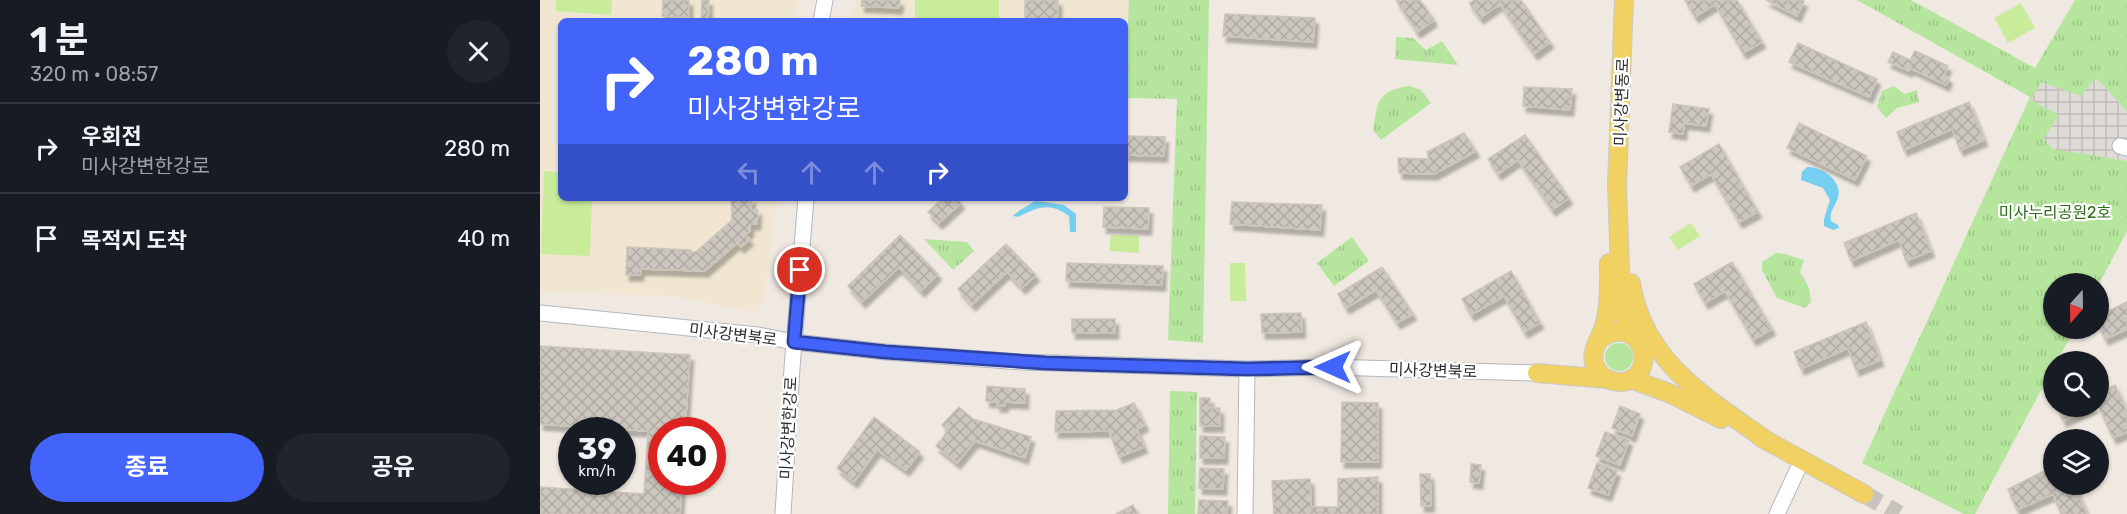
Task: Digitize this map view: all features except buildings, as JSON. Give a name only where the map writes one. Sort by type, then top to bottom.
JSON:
[{"type":"main road","name":"미사강변동로","points":[[1619,205],[1617,186],[1624,0]]},
{"type":"main road","points":[[1537,373],[1623,382],[1638,374],[1644,358],[1643,349],[1633,336],[1625,318],[1621,296],[1619,205]]},
{"type":"main road","points":[[1607,379],[1596,368],[1597,345],[1606,319],[1609,260],[1619,205]]},
{"type":"main road","points":[[1619,205],[1635,304],[1651,339],[1685,381],[1769,442]]},
{"type":"main road","points":[[1537,373],[1584,359],[1597,345],[1617,331],[1633,336]]},
{"type":"main road","points":[[1644,358],[1672,384],[1720,419]]},
{"type":"main road","points":[[1631,379],[1669,393],[1769,442],[1863,494]]},
{"type":"street","points":[[822,18],[825,0]]},
{"type":"street","name":"미사강변한강로","points":[[783,514],[806,201]]},
{"type":"street","name":"미사강변북로","points":[[540,313],[758,335],[794,342],[886,352],[1022,362],[1247,369],[1328,367],[1537,373]]},
{"type":"street","points":[[1245,514],[1247,369]]},
{"type":"street","points":[[1777,514],[1802,460]]},
{"type":"shaded area","points":[[540,0],[799,0],[795,18],[558,18],[558,201],[777,201],[764,303],[753,313],[675,296],[540,293]]},
{"type":"shaded area","points":[[856,0],[1129,0],[1128,31],[1128,18],[850,18]]},
{"type":"shaded area","points":[[2096,78],[2127,111],[2127,161],[2053,149],[2043,139],[2059,115],[2031,100],[2041,82],[2081,96]]},
{"type":"green space","points":[[556,0],[612,0],[611,15],[556,11]]},
{"type":"green space","points":[[915,0],[999,0],[999,18],[915,18]]},
{"type":"green space","points":[[1129,0],[1209,0],[1203,343],[1168,340],[1177,99],[1128,98]]},
{"type":"green space","name":"미사누리공원2호","points":[[1857,0],[1911,0],[2035,68],[2075,0],[2127,0],[2127,231],[2105,273],[2043,273],[2043,339],[2069,339],[2063,351],[2043,351],[2043,387],[1975,514],[1964,514],[1862,463],[2030,97]]},
{"type":"green space","points":[[2021,3],[2035,28],[2008,43],[1994,18]]},
{"type":"green space","points":[[1396,37],[1413,38],[1426,50],[1442,41],[1458,65],[1395,59]]},
{"type":"green space","points":[[1409,86],[1421,90],[1431,103],[1381,140],[1373,130],[1380,99],[1390,91]]},
{"type":"green space","points":[[1894,86],[1904,94],[1917,90],[1919,102],[1897,108],[1886,118],[1877,107],[1882,91]]},
{"type":"green space","points":[[544,171],[558,172],[558,201],[592,201],[590,256],[541,254]]},
{"type":"green space","points":[[1691,223],[1700,236],[1678,250],[1669,237]]},
{"type":"green space","points":[[1111,235],[1139,236],[1139,253],[1109,251]]},
{"type":"green space","points":[[1352,237],[1369,261],[1334,286],[1317,263]]},
{"type":"green space","points":[[924,239],[967,242],[974,251],[953,270]]},
{"type":"green space","points":[[1776,253],[1804,260],[1800,272],[1809,288],[1811,302],[1805,308],[1777,298],[1762,270],[1762,262]]},
{"type":"green space","points":[[1230,263],[1245,263],[1246,301],[1230,301]]},
{"type":"green space","points":[[1619,343],[1629,347],[1633,357],[1629,367],[1619,371],[1609,367],[1605,357],[1609,347]]},
{"type":"green space","points":[[1170,391],[1197,392],[1195,514],[1168,514]]},
{"type":"water","points":[[1807,167],[1819,169],[1834,180],[1839,192],[1831,221],[1839,228],[1833,230],[1824,226],[1830,200],[1823,188],[1801,180],[1802,172]]},
{"type":"water","points":[[1035,201],[1064,205],[1076,214],[1076,232],[1070,232],[1069,216],[1056,209],[1044,208],[1018,217],[1013,216]]},
{"type":"tunnel","points":[[1864,494],[1899,514]]},
{"type":"route","points":[[800,270],[794,342],[886,352],[1046,363],[1247,369],[1333,367]]}]
